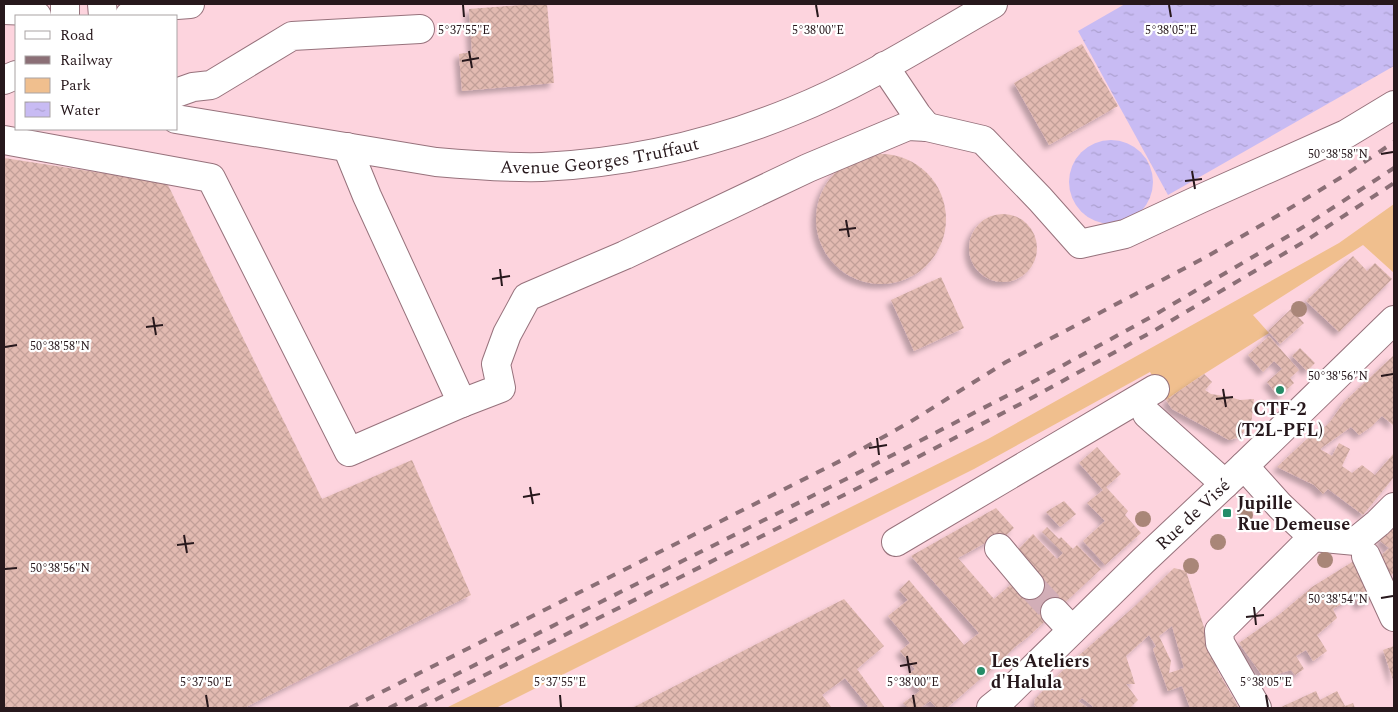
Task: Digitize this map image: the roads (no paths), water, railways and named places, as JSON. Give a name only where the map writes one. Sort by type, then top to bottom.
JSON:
[{"type":"main road","points":[[131,15],[150,7],[190,4]]},
{"type":"main road","name":"Avenue Georges Truffaut","points":[[178,119],[436,162],[505,167],[583,164],[665,152],[713,140],[794,111],[884,66],[984,6]]},
{"type":"main road","points":[[4,10],[30,11],[36,15]]},
{"type":"main road","points":[[178,92],[193,87],[211,85],[292,36],[420,29]]},
{"type":"main road","points":[[884,66],[927,127]]},
{"type":"main road","points":[[4,140],[211,178],[349,452],[462,403],[502,388],[496,364],[506,334],[527,297],[625,254],[808,168],[908,126],[927,127],[983,140],[1080,244],[1125,234],[1346,134],[1394,105]]},
{"type":"main road","points":[[347,147],[370,204],[462,403]]},
{"type":"main road","name":"Rue de Visé","points":[[1001,706],[1064,621],[1143,561],[1394,320]]},
{"type":"main road","points":[[896,542],[1151,401],[1234,475],[1280,506],[1313,538],[1356,541],[1378,524],[1394,506]]},
{"type":"main road","points":[[1257,708],[1220,643],[1219,631],[1313,538]]},
{"type":"main road","points":[[999,548],[1030,585]]},
{"type":"main road","points":[[1366,556],[1394,617]]},
{"type":"water","points":[[1125,4],[1394,4],[1394,66],[1168,195],[1078,31]]},
{"type":"water","points":[[1111,140],[1134,147],[1146,159],[1153,182],[1146,205],[1134,217],[1111,224],[1088,217],[1076,205],[1069,182],[1076,159],[1088,147]]},
{"type":"tunnel","points":[[1030,585],[1055,612]]},
{"type":"railway","points":[[350,708],[846,458],[910,422],[1006,362],[1206,257],[1272,219],[1345,175],[1394,142]]},
{"type":"railway","points":[[389,708],[854,475],[1020,389],[1151,317],[1300,229],[1394,168]]},
{"type":"railway","points":[[419,708],[860,487],[1028,400],[1157,329],[1307,240],[1394,183]]},
{"type":"place","name":"CTF-2 (T2L-PFL)","points":[[1280,390]]},
{"type":"place","name":"Jupille Rue Demeuse","points":[[1227,513]]},
{"type":"place","name":"Les Ateliers d'Halula","points":[[981,671]]}]
